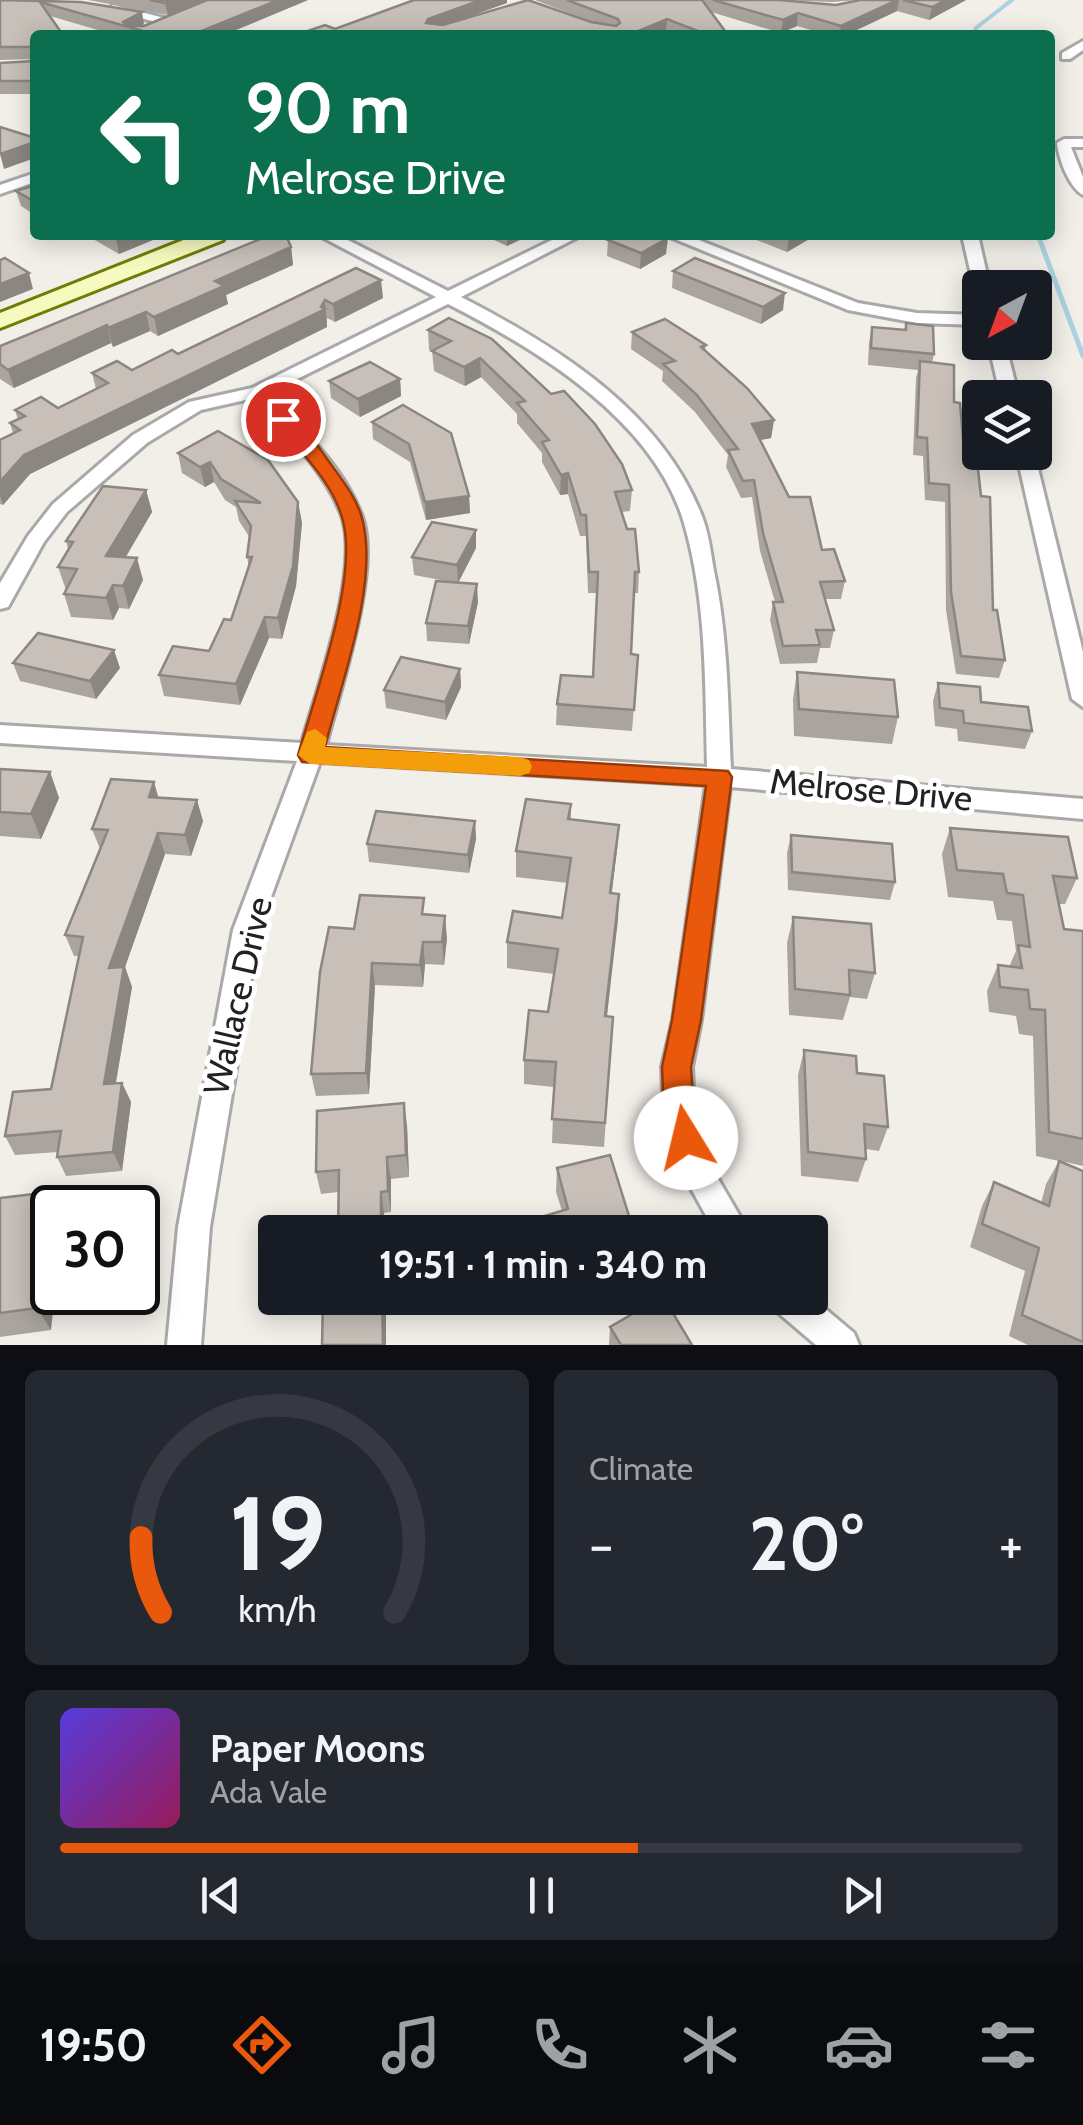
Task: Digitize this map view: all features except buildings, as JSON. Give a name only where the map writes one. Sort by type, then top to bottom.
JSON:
[{"type":"street","points":[[106,7],[168,22]]},
{"type":"street","points":[[152,28],[183,16]]},
{"type":"street","points":[[1066,56],[1083,45]]},
{"type":"street","points":[[1083,143],[1064,143],[1065,155],[1083,191]]},
{"type":"street","points":[[0,190],[30,179]]},
{"type":"street","points":[[0,321],[203,240]]},
{"type":"street","points":[[335,240],[520,334],[592,386],[641,434],[674,475],[694,522],[715,629],[719,777],[687,1020],[676,1067],[679,1114],[692,1163],[724,1215]]},
{"type":"street","points":[[0,602],[35,540],[60,508],[140,439],[195,406],[258,392],[564,240]]},
{"type":"street","points":[[686,240],[854,307],[918,318],[962,319]]},
{"type":"street","points":[[971,240],[978,270]]},
{"type":"street","name":"Wallace Drive","points":[[184,1345],[197,1208],[246,930],[310,755],[351,600],[357,552],[353,520],[339,490],[308,446],[258,392]]},
{"type":"street","points":[[1028,470],[1083,698]]},
{"type":"street","name":"Melrose Drive","points":[[0,734],[719,777],[1083,809]]},
{"type":"street","points":[[808,1315],[842,1345]]},
{"type":"waterway","points":[[975,30],[1012,0]]},
{"type":"waterway","points":[[1040,240],[1083,356]]},
{"type":"slow traffic","points":[[315,738],[310,755],[520,767]]},
{"type":"route","points":[[283,419],[339,490],[353,520],[357,552],[351,600],[310,755],[719,777],[687,1020],[676,1067],[679,1114],[686,1138]]}]
